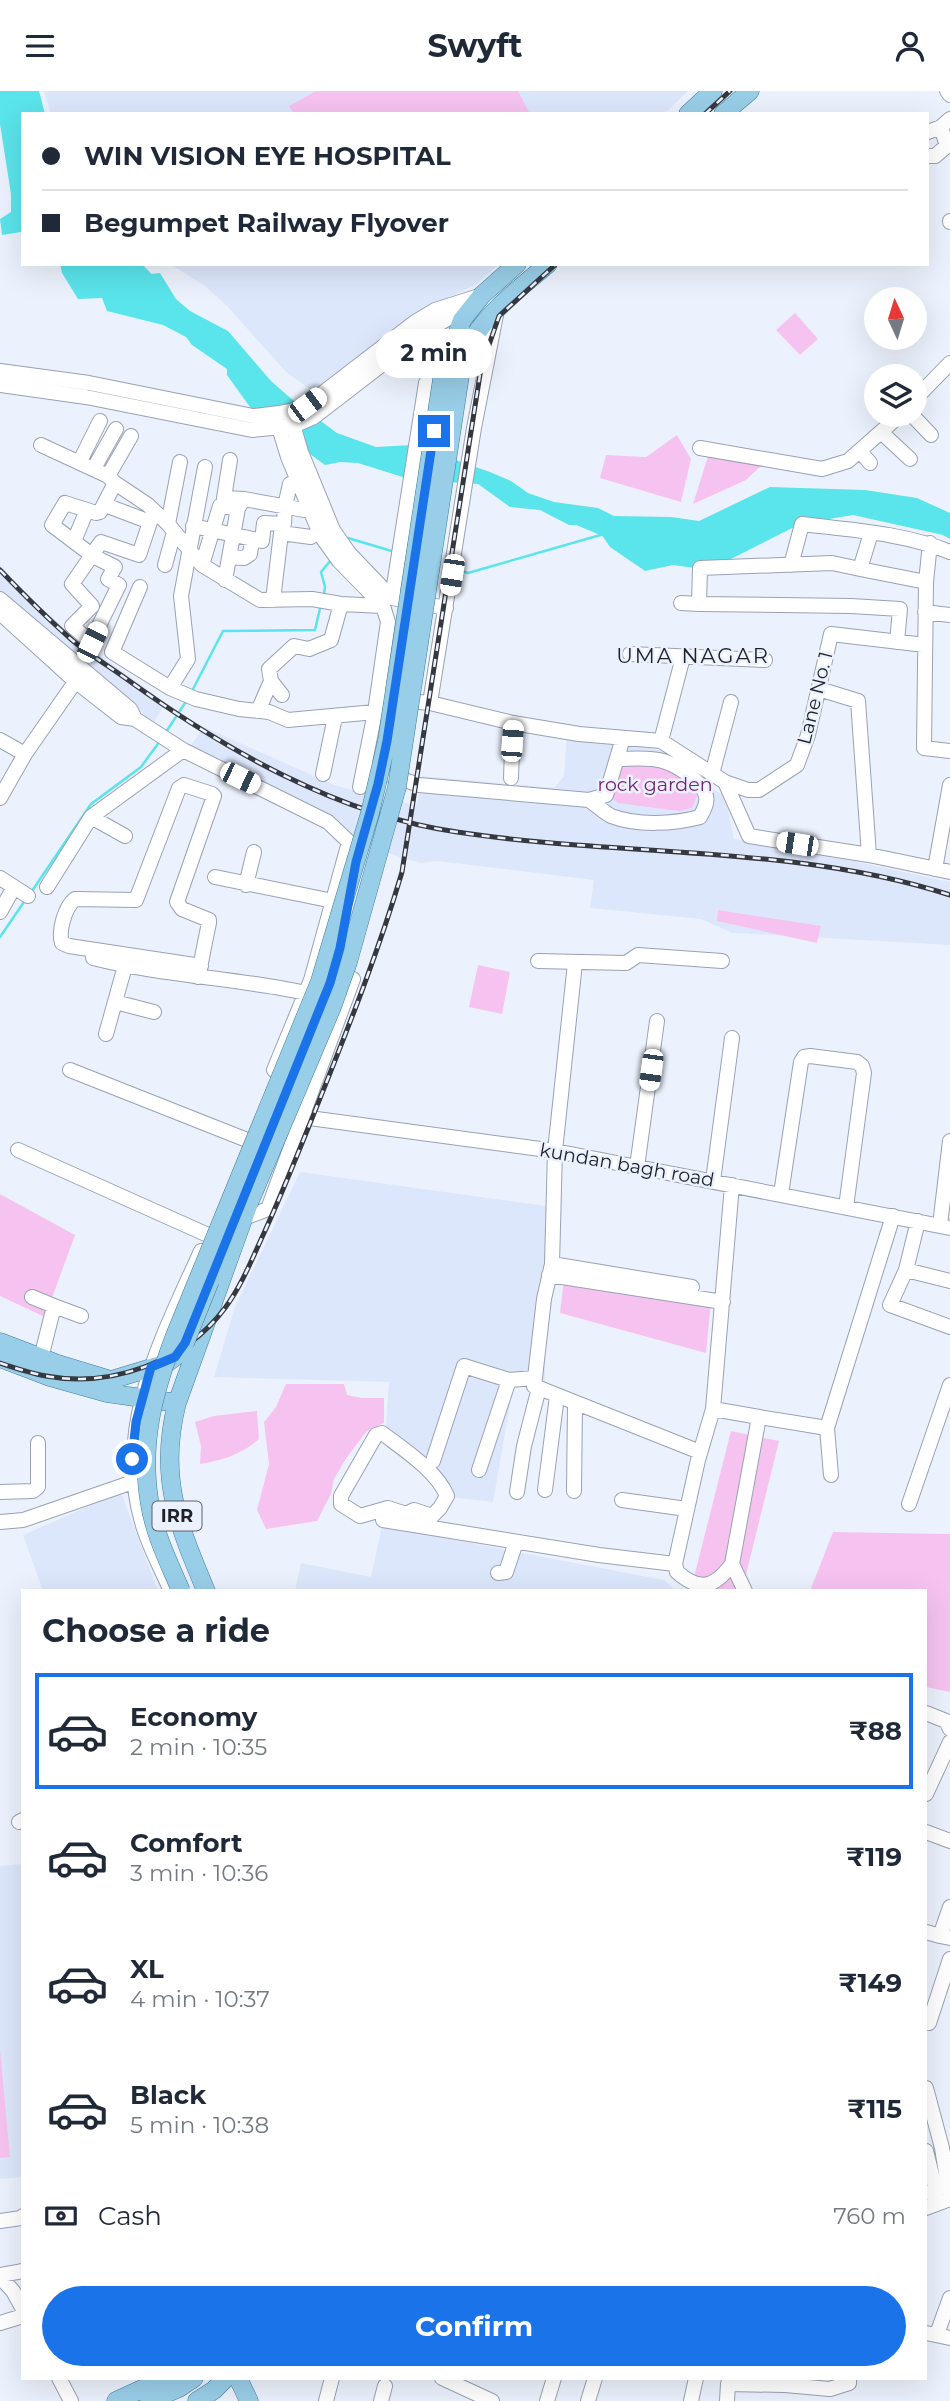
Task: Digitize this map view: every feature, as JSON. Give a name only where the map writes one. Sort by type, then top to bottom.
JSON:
[{"type":"main road","points":[[690,112],[713,91]]},
{"type":"main road","points":[[725,112],[750,91]]},
{"type":"main road","name":"IRR","points":[[180,1589],[149,1503],[147,1437],[156,1388],[320,981],[378,784],[387,741],[443,365],[462,320],[482,295],[515,266]]},
{"type":"main road","name":"IRR","points":[[205,1589],[180,1529],[169,1479],[170,1436],[177,1403],[247,1210],[348,963],[397,787],[461,369],[468,346],[497,310],[546,266]]},
{"type":"main road","name":"IRR","points":[[151,1367],[175,1357],[185,1343],[330,983],[343,935],[356,862]]},
{"type":"main road","points":[[0,1342],[111,1380],[151,1367]]},
{"type":"main road","points":[[0,1358],[50,1377],[107,1393],[177,1403]]},
{"type":"main road","points":[[148,1540],[180,1529]]},
{"type":"main road","points":[[116,2401],[162,2380]]},
{"type":"main road","points":[[149,2401],[190,2380]]},
{"type":"main road","points":[[239,2380],[249,2401]]},
{"type":"main road","points":[[197,2401],[218,2387]]},
{"type":"street","points":[[929,156],[936,156],[947,146],[940,126]]},
{"type":"street","points":[[421,329],[435,310],[482,295]]},
{"type":"street","points":[[430,703],[472,440],[497,310]]},
{"type":"street","points":[[0,385],[86,397],[252,430],[284,420],[421,329],[470,311]]},
{"type":"street","points":[[360,787],[376,705],[388,622],[388,602],[398,566],[426,383],[443,365],[432,341],[421,329]]},
{"type":"street","points":[[0,371],[89,383],[284,420]]},
{"type":"street","points":[[927,388],[947,371]]},
{"type":"street","points":[[284,420],[301,452],[333,530],[372,587],[388,602]]},
{"type":"street","points":[[87,465],[100,421]]},
{"type":"street","points":[[700,447],[822,469],[865,457],[887,427]]},
{"type":"street","points":[[923,427],[931,435]]},
{"type":"street","points":[[87,465],[116,429]]},
{"type":"street","points":[[881,432],[910,459]]},
{"type":"street","points":[[105,505],[150,521],[139,555],[101,542],[93,556],[72,584],[92,606],[72,627],[92,642],[119,585],[108,579],[115,567],[93,556],[54,527],[52,522],[65,503],[99,513],[105,505],[111,479],[131,436]]},
{"type":"street","points":[[41,445],[87,465],[148,505],[202,565],[260,600],[312,599],[341,604],[388,602],[446,608]]},
{"type":"street","points":[[230,460],[224,498],[241,504]]},
{"type":"street","points":[[165,565],[180,463]]},
{"type":"street","points":[[176,691],[188,659],[181,596],[205,467]]},
{"type":"street","points":[[193,526],[262,541],[264,523],[285,524],[285,506],[290,484]]},
{"type":"street","points":[[225,580],[241,504]]},
{"type":"street","points":[[202,565],[220,506],[285,506],[304,510]]},
{"type":"street","points":[[74,541],[87,510]]},
{"type":"street","points":[[791,565],[802,524],[930,544],[950,552]]},
{"type":"street","points":[[273,600],[281,533],[311,537]]},
{"type":"street","points":[[860,569],[871,533]]},
{"type":"street","points":[[230,557],[244,558],[250,554],[252,540]]},
{"type":"street","points":[[930,544],[925,611],[924,748],[950,751]]},
{"type":"street","points":[[699,604],[700,568],[832,563],[926,583]]},
{"type":"street","points":[[140,587],[112,652],[176,691],[196,699],[269,712],[288,720],[335,717],[376,705],[430,703],[513,723],[579,734],[661,741],[684,657]]},
{"type":"street","points":[[0,599],[79,676]]},
{"type":"street","points":[[681,603],[900,609],[897,642],[925,645]]},
{"type":"street","points":[[282,695],[271,681],[269,669],[294,646],[309,649],[331,640],[341,604]]},
{"type":"street","points":[[925,611],[950,615]]},
{"type":"street","points":[[0,613],[79,676],[130,709],[141,723],[183,750],[328,822],[349,842],[315,968],[208,1235],[151,1367],[143,1397]]},
{"type":"street","name":"Lane No. 1","points":[[661,741],[725,782],[747,790],[758,790],[797,765],[808,735],[831,634],[897,642]]},
{"type":"street","points":[[630,654],[765,660]]},
{"type":"street","points":[[0,798],[79,676]]},
{"type":"street","points":[[258,711],[271,681]]},
{"type":"street","points":[[819,689],[858,701],[869,855]]},
{"type":"street","points":[[712,774],[731,702]]},
{"type":"street","points":[[323,774],[335,717]]},
{"type":"street","points":[[510,778],[513,723]]},
{"type":"street","points":[[365,766],[419,785],[589,800],[606,795],[623,738]]},
{"type":"street","points":[[0,740],[26,754]]},
{"type":"street","points":[[47,887],[91,817],[183,750]]},
{"type":"street","points":[[589,800],[611,815],[638,822],[686,821],[700,817],[705,809],[706,795],[681,769],[661,761],[617,759]]},
{"type":"street","points":[[207,792],[218,767]]},
{"type":"street","points":[[725,782],[749,836],[869,855],[950,873]]},
{"type":"street","points":[[200,972],[209,921],[182,909],[177,902],[214,800],[212,794],[184,785],[178,788],[136,900],[75,899],[69,904],[60,936],[62,943],[160,966],[306,992],[345,1003]]},
{"type":"street","points":[[935,869],[950,785]]},
{"type":"street","points":[[91,817],[125,836]]},
{"type":"street","points":[[246,885],[254,852]]},
{"type":"street","points":[[215,877],[333,901]]},
{"type":"street","points":[[0,879],[28,896]]},
{"type":"street","points":[[0,912],[14,887]]},
{"type":"street","points":[[537,961],[626,963],[638,955],[722,961]]},
{"type":"street","points":[[85,956],[125,966],[160,966]]},
{"type":"street","points":[[517,1492],[537,1383],[544,1299],[550,1269],[555,1151],[575,963]]},
{"type":"street","points":[[106,1034],[125,966]]},
{"type":"street","points":[[247,1210],[268,1209],[353,979],[315,968]]},
{"type":"street","points":[[115,1002],[154,1012]]},
{"type":"street","points":[[637,1167],[657,1021]]},
{"type":"street","points":[[713,1181],[733,1038]]},
{"type":"street","points":[[781,1194],[801,1062],[804,1057],[810,1056],[857,1062],[864,1073],[846,1207]]},
{"type":"street","points":[[70,1070],[247,1140]]},
{"type":"street","name":"kundan bagh road","points":[[302,1117],[555,1151],[945,1226]]},
{"type":"street","points":[[945,1226],[950,1141]]},
{"type":"street","points":[[18,1150],[208,1235]]},
{"type":"street","points":[[732,1185],[713,1409],[700,1452],[675,1564],[677,1572],[694,1585],[709,1585],[722,1577],[732,1564],[759,1417]]},
{"type":"street","points":[[831,1475],[827,1428],[893,1216]]},
{"type":"street","points":[[918,1221],[906,1270],[890,1305],[950,1327]]},
{"type":"street","points":[[550,1269],[723,1297]]},
{"type":"street","points":[[906,1270],[950,1281]]},
{"type":"street","points":[[32,1297],[81,1316]]},
{"type":"street","points":[[41,1358],[54,1306]]},
{"type":"street","points":[[433,1461],[464,1366],[509,1380],[537,1383],[575,1404],[700,1452]]},
{"type":"street","points":[[479,1470],[509,1380]]},
{"type":"street","points":[[909,1504],[950,1385]]},
{"type":"street","points":[[545,1490],[557,1396]]},
{"type":"street","name":"IRR","points":[[143,1397],[133,1443],[133,1482],[141,1520],[169,1589]]},
{"type":"street","points":[[574,1491],[575,1404]]},
{"type":"street","points":[[713,1409],[827,1428]]},
{"type":"street","points":[[385,1516],[406,1514],[414,1510],[432,1516],[440,1509],[447,1496],[419,1461],[382,1433],[378,1434],[340,1500],[344,1506],[360,1516],[385,1516],[516,1542],[675,1564]]},
{"type":"street","points":[[0,1492],[33,1491],[38,1487],[38,1443]]},
{"type":"street","points":[[0,1522],[23,1520],[133,1482]]},
{"type":"street","points":[[622,1500],[687,1509]]},
{"type":"street","points":[[498,1573],[506,1572],[516,1542]]},
{"type":"street","points":[[732,1564],[743,1589]]},
{"type":"street","points":[[927,1713],[946,1721],[950,1729]]},
{"type":"street","points":[[927,1792],[950,1742]]},
{"type":"street","points":[[927,1832],[950,1841]]},
{"type":"street","points":[[939,1935],[950,1907]]},
{"type":"street","points":[[929,2023],[950,1959]]},
{"type":"street","points":[[927,2092],[942,2148],[950,2198],[927,2208]]},
{"type":"street","points":[[927,2155],[936,2190],[927,2193]]},
{"type":"street","points":[[0,2221],[21,2218]]},
{"type":"street","points":[[21,2271],[0,2276],[6,2291],[21,2307]]},
{"type":"street","points":[[937,2335],[950,2298]]},
{"type":"street","points":[[0,2323],[21,2317]]},
{"type":"street","points":[[60,2380],[71,2401]]},
{"type":"street","points":[[326,2401],[331,2380]]},
{"type":"street","points":[[446,2380],[492,2401]]},
{"type":"street","points":[[547,2401],[553,2380]]},
{"type":"street","points":[[588,2401],[593,2380]]},
{"type":"street","points":[[691,2401],[696,2380]]},
{"type":"street","points":[[727,2401],[728,2384],[830,2389],[849,2383],[849,2380]]},
{"type":"shaded area","points":[[44,91],[688,91],[666,112],[50,112]]},
{"type":"shaded area","points":[[173,266],[497,266],[475,285],[430,306],[314,392],[286,372],[227,306],[205,286]]},
{"type":"shaded area","points":[[0,565],[69,633],[166,703],[154,722],[95,680],[0,596]]},
{"type":"shaded area","points":[[204,727],[332,784],[417,805],[422,776],[554,788],[564,776],[567,735],[612,740],[667,752],[722,795],[734,839],[779,845],[950,882],[950,945],[733,933],[701,919],[590,908],[594,880],[437,861],[421,863],[399,857],[348,836],[339,822],[228,768],[191,745]]},
{"type":"shaded area","points":[[300,1172],[546,1206],[545,1387],[514,1382],[493,1502],[450,1497],[386,1427],[389,1382],[214,1377],[235,1307]]},
{"type":"shaded area","points":[[121,1492],[157,1589],[42,1589],[23,1535]]},
{"type":"shaded area","points":[[382,1526],[664,1580],[674,1589],[295,1589],[301,1563],[371,1577]]},
{"type":"shaded area","points":[[21,1864],[21,2177],[0,2179],[0,1866]]},
{"type":"green space","points":[[316,91],[518,91],[529,112],[293,112],[289,106]]},
{"type":"green space","points":[[795,313],[818,339],[800,355],[776,330]]},
{"type":"green space","points":[[677,435],[691,459],[681,502],[600,478],[606,455],[646,457]]},
{"type":"green space","points":[[709,453],[764,463],[746,480],[693,504]]},
{"type":"green space","name":"rock garden","points":[[660,759],[692,779],[697,796],[692,808],[679,811],[618,803],[609,794],[624,763]]},
{"type":"green space","points":[[718,910],[821,926],[817,943],[717,921]]},
{"type":"green space","points":[[478,965],[510,972],[502,1014],[469,1007]]},
{"type":"green space","points":[[0,1194],[75,1235],[45,1317],[0,1296]]},
{"type":"green space","points":[[564,1279],[711,1301],[706,1353],[560,1313]]},
{"type":"green space","points":[[286,1384],[344,1384],[347,1395],[384,1398],[384,1423],[366,1432],[347,1457],[334,1479],[331,1494],[317,1521],[266,1529],[257,1510],[269,1464],[264,1422],[276,1407]]},
{"type":"green space","points":[[257,1411],[259,1439],[231,1456],[200,1464],[201,1446],[195,1422],[214,1416]]},
{"type":"green space","points":[[731,1431],[779,1441],[742,1589],[712,1589],[693,1581]]},
{"type":"green space","points":[[833,1532],[950,1534],[950,1692],[927,1687],[927,1589],[811,1589]]},
{"type":"green space","points":[[0,2049],[10,2157],[0,2158]]},
{"type":"water","points":[[0,91],[39,91],[44,112],[21,112],[21,232],[2,235],[0,219],[11,212],[11,194],[0,124]]},
{"type":"water","points":[[60,266],[132,266],[140,275],[160,273],[176,299],[190,311],[228,331],[271,381],[337,433],[376,447],[412,445],[490,472],[511,481],[528,493],[554,502],[598,508],[614,516],[671,517],[699,521],[770,487],[865,490],[917,498],[950,513],[950,539],[943,535],[853,515],[800,524],[709,570],[673,565],[645,571],[610,547],[595,525],[569,525],[540,510],[510,507],[478,484],[409,479],[358,463],[325,465],[255,414],[227,375],[227,369],[192,345],[186,337],[163,325],[107,311],[102,298],[78,299]]},
{"type":"waterway","points":[[137,266],[154,284]]},
{"type":"waterway","points":[[577,520],[608,533]]},
{"type":"waterway","points":[[455,569],[468,573],[604,534]]},
{"type":"waterway","points":[[346,541],[348,538],[395,552]]},
{"type":"waterway","points":[[324,594],[321,572],[331,560]]},
{"type":"waterway","points":[[192,691],[223,631],[315,630],[321,604]]},
{"type":"waterway","points":[[166,732],[187,700]]},
{"type":"waterway","points":[[32,891],[91,804],[141,767],[160,741]]},
{"type":"waterway","points":[[0,937],[26,899]]},
{"type":"railway","points":[[707,112],[730,91]]},
{"type":"railway","points":[[0,1363],[40,1375],[71,1379],[121,1374],[145,1367],[189,1343],[208,1327],[225,1308],[242,1281],[336,1059],[402,872],[481,368],[499,316],[554,266]]},
{"type":"railway","points":[[0,570],[72,640],[165,706],[243,754],[326,795],[369,811],[457,832],[519,840],[768,859],[829,867],[950,895]]},
{"type":"district","name":"UMA NAGAR","points":[[693,655]]},
{"type":"route","points":[[132,1459],[136,1422],[151,1367],[167,1363],[181,1351],[185,1343],[330,983],[349,908],[356,862],[387,741],[434,431]]}]
